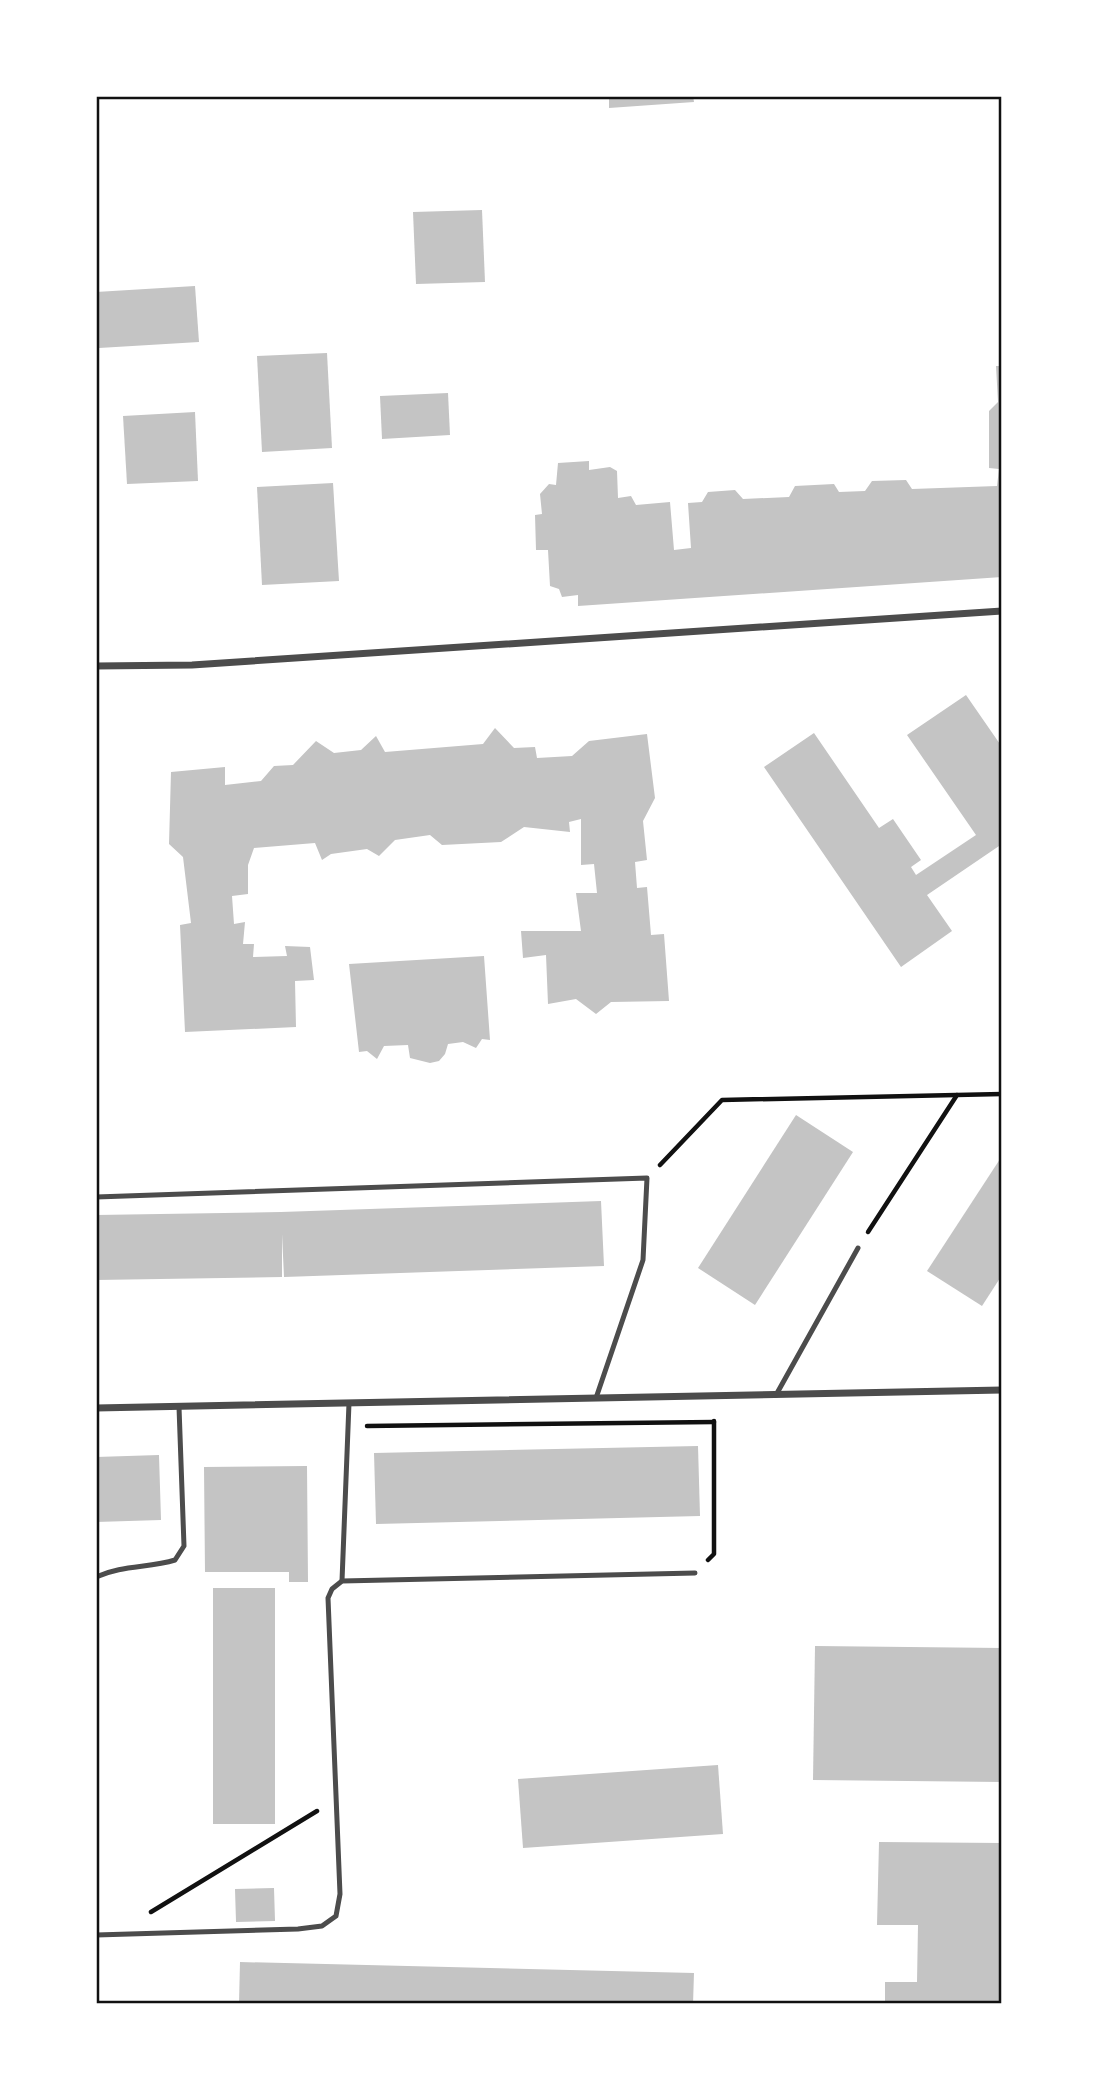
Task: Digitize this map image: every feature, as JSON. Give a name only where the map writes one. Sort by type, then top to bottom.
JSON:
[{"type":"street","points":[[96,666],[192,665],[1002,611]]},
{"type":"street","points":[[96,1408],[1002,1390]]},
{"type":"lane","points":[[96,1197],[647,1178],[643,1260],[596,1398]]},
{"type":"lane","points":[[776,1395],[858,1248]]},
{"type":"lane","points":[[342,1581],[349,1403]]},
{"type":"lane","points":[[96,1577],[111,1570],[156,1566],[175,1560],[184,1546],[179,1407]]},
{"type":"lane","points":[[96,1935],[322,1926],[336,1916],[340,1894],[328,1598],[332,1589],[342,1581],[695,1573]]},
{"type":"path","points":[[647,1178],[722,1100],[1002,1094]]},
{"type":"path","points":[[858,1248],[957,1095]]},
{"type":"path","points":[[695,1573],[714,1554],[714,1396]]},
{"type":"path","points":[[348,1427],[714,1422]]},
{"type":"path","points":[[116,1934],[335,1799]]},
{"type":"building","points":[[609,96],[693,96],[694,102],[609,108]]},
{"type":"building","points":[[482,210],[485,282],[416,284],[413,212]]},
{"type":"building","points":[[195,286],[199,342],[99,348],[96,292]]},
{"type":"building","points":[[327,353],[332,448],[262,452],[257,356]]},
{"type":"building","points":[[996,366],[1002,366],[1002,577],[578,606],[578,595],[562,597],[559,589],[550,586],[548,550],[536,550],[535,515],[542,514],[540,494],[549,484],[556,485],[558,463],[589,461],[589,470],[610,467],[617,471],[618,498],[631,496],[636,505],[670,502],[674,550],[691,548],[688,503],[702,502],[708,492],[735,490],[743,499],[789,497],[795,486],[834,484],[839,492],[865,491],[872,481],[906,480],[912,489],[997,486],[999,469],[989,468],[989,411],[998,402]]},
{"type":"building","points":[[448,393],[450,435],[382,439],[380,396]]},
{"type":"building","points":[[195,412],[198,481],[127,484],[123,416]]},
{"type":"building","points":[[333,483],[339,581],[262,585],[257,487]]},
{"type":"building","points":[[966,695],[1002,747],[1002,844],[927,895],[952,931],[901,967],[764,767],[814,733],[879,828],[893,819],[921,860],[911,867],[916,875],[976,835],[907,735]]},
{"type":"building","points":[[495,728],[514,748],[535,747],[537,758],[572,756],[589,741],[647,734],[655,798],[643,821],[647,860],[635,862],[637,888],[647,887],[651,935],[664,934],[669,1001],[611,1002],[596,1014],[576,999],[548,1004],[546,955],[523,958],[521,931],[581,931],[576,893],[597,893],[594,864],[581,865],[581,819],[569,822],[570,832],[524,827],[501,842],[442,845],[430,835],[395,840],[379,856],[367,849],[331,854],[322,860],[315,843],[254,848],[248,865],[248,894],[232,896],[234,924],[245,922],[243,944],[254,944],[253,957],[287,956],[285,946],[310,947],[314,980],[295,981],[296,1027],[185,1032],[180,925],[191,923],[183,857],[169,844],[171,772],[225,767],[225,785],[261,781],[274,766],[293,765],[316,741],[334,753],[361,750],[376,736],[385,752],[483,744]]},
{"type":"building","points":[[484,956],[490,1040],[482,1039],[476,1048],[463,1042],[448,1044],[439,1061],[430,1063],[410,1058],[408,1045],[384,1046],[377,1059],[367,1051],[359,1052],[349,964]]},
{"type":"building","points":[[796,1115],[853,1152],[755,1305],[698,1268]]},
{"type":"building","points":[[1002,1156],[1002,1275],[982,1306],[927,1271]]},
{"type":"building","points":[[601,1201],[604,1266],[284,1277],[282,1234],[282,1277],[96,1280],[96,1215],[281,1212]]},
{"type":"building","points":[[698,1446],[700,1516],[376,1524],[374,1453]]},
{"type":"building","points":[[159,1455],[161,1520],[96,1522],[96,1457]]},
{"type":"building","points":[[307,1466],[308,1582],[289,1582],[289,1572],[205,1572],[204,1467]]},
{"type":"building","points":[[213,1588],[275,1588],[275,1824],[213,1824]]},
{"type":"building","points":[[815,1646],[1002,1648],[1002,1782],[813,1780]]},
{"type":"building","points":[[718,1765],[723,1834],[523,1848],[518,1779]]},
{"type":"building","points":[[879,1842],[1002,1843],[1002,2004],[885,2004],[885,1982],[917,1982],[918,1925],[877,1925]]},
{"type":"building","points":[[274,1888],[275,1921],[236,1922],[235,1889]]},
{"type":"building","points":[[240,1962],[694,1973],[693,2004],[239,2004]]}]
